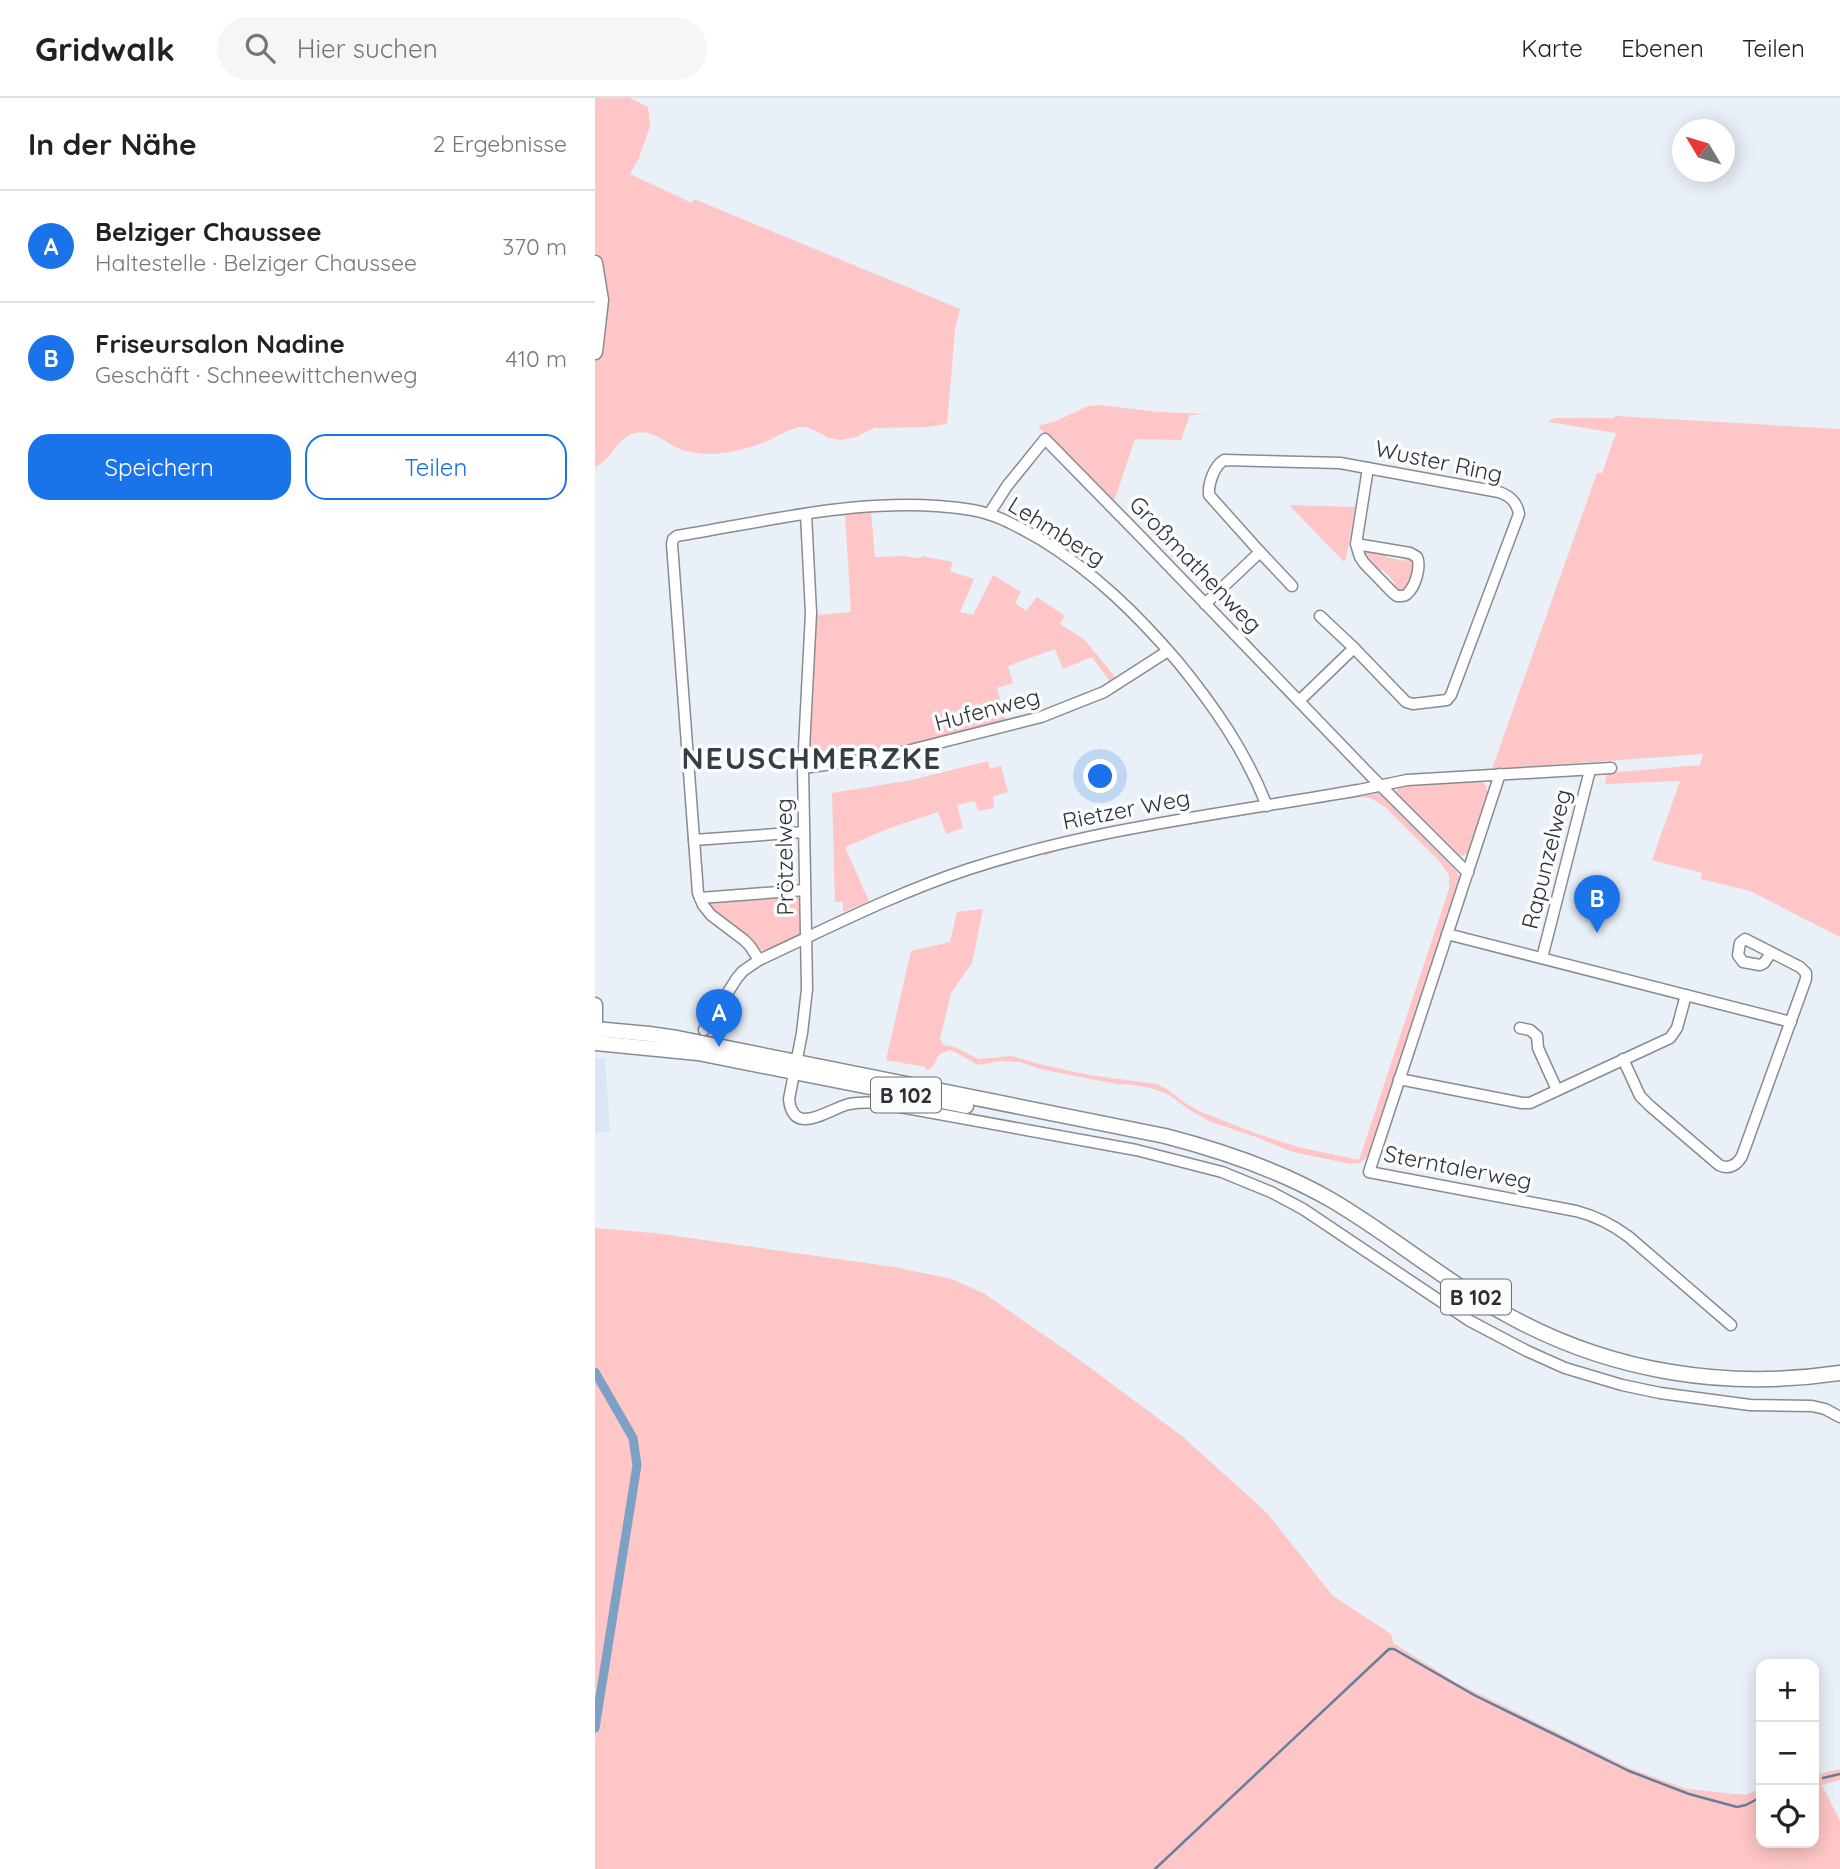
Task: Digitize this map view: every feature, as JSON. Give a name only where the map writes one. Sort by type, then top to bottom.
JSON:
[{"type":"main road","points":[[595,263],[601,300],[595,352]]},
{"type":"main road","points":[[595,1005],[595,1035]]},
{"type":"main road","name":"B 102","points":[[595,1035],[1020,1108],[1193,1143],[1253,1163],[1314,1191],[1381,1232],[1482,1301],[1537,1331],[1585,1350],[1627,1364],[1704,1377],[1763,1380],[1840,1373]]},
{"type":"street","name":"Großmathenweg","points":[[989,514],[1007,486],[1045,439],[1381,785]]},
{"type":"street","name":"Wuster Ring","points":[[1292,586],[1209,495],[1209,487],[1221,461],[1328,463],[1367,468],[1499,492],[1516,503],[1519,514],[1447,700],[1413,704],[1406,702],[1320,616]]},
{"type":"street","points":[[1356,544],[1410,553],[1417,557],[1420,566],[1411,590],[1407,594],[1397,596],[1364,563],[1358,551],[1356,544],[1367,468]]},
{"type":"street","name":"Lehmberg","points":[[694,840],[671,544],[673,538],[856,507],[908,505],[958,508],[989,514],[1036,537],[1084,569],[1123,603],[1193,680],[1230,732],[1258,783],[1267,806]]},
{"type":"street","name":"Prötzelweg","points":[[806,514],[811,632],[803,768],[807,972],[805,1011],[791,1088],[790,1105],[794,1113],[800,1118],[810,1120],[849,1104],[884,1104],[1136,1150],[1203,1167],[1245,1181],[1303,1209],[1469,1321],[1565,1368],[1660,1393],[1750,1405],[1812,1406],[1825,1409],[1839,1417]]},
{"type":"street","points":[[1205,604],[1260,552]]},
{"type":"street","points":[[1299,701],[1354,648]]},
{"type":"street","name":"Hufenweg","points":[[803,768],[883,757],[1041,717],[1104,692],[1168,651]]},
{"type":"street","name":"Rietzer Weg","points":[[704,1030],[737,978],[759,960],[918,887],[988,863],[1084,837],[1406,780],[1611,768]]},
{"type":"street","name":"Rapunzelweg","points":[[1542,958],[1590,770]]},
{"type":"street","name":"Sterntalerweg","points":[[1500,774],[1369,1172],[1576,1211],[1595,1217],[1629,1237],[1731,1325]]},
{"type":"street","points":[[1381,785],[1468,873]]},
{"type":"street","points":[[759,960],[744,940],[711,915],[700,898],[694,840],[804,832]]},
{"type":"street","points":[[700,898],[805,890]]},
{"type":"street","points":[[1447,934],[1791,1022]]},
{"type":"street","points":[[1623,1059],[1643,1100],[1717,1163],[1724,1167],[1735,1165],[1742,1156],[1807,976],[1803,969],[1771,953]]},
{"type":"street","points":[[1399,1079],[1526,1103],[1673,1035],[1686,995]]},
{"type":"street","points":[[1520,1028],[1530,1030],[1537,1036],[1538,1048],[1557,1090]]},
{"type":"shaded area","points":[[595,98],[630,98],[648,107],[650,126],[639,158],[630,174],[692,203],[694,199],[960,309],[955,330],[947,424],[874,428],[856,437],[841,440],[829,438],[807,427],[799,427],[752,447],[714,454],[685,451],[656,436],[641,432],[623,439],[601,464],[595,467]]},
{"type":"shaded area","points":[[1088,406],[1158,412],[1208,414],[1190,415],[1181,440],[1135,439],[1113,504],[1038,426]]},
{"type":"shaded area","points":[[1615,416],[1840,429],[1840,937],[1750,891],[1701,879],[1702,873],[1652,860],[1680,781],[1605,784],[1607,773],[1700,765],[1703,754],[1492,769],[1597,473],[1602,473],[1616,433],[1549,422],[1555,418]]},
{"type":"shaded area","points":[[1289,505],[1355,507],[1344,562]]},
{"type":"shaded area","points":[[871,511],[875,557],[922,556],[953,562],[950,571],[974,579],[960,612],[973,615],[993,575],[1021,592],[1015,603],[1026,611],[1037,597],[1065,616],[1060,624],[1085,640],[1116,678],[1110,682],[1092,657],[1063,669],[1055,649],[1008,666],[1013,683],[997,688],[1006,720],[903,746],[808,761],[816,615],[851,612],[845,513]]},
{"type":"shaded area","points":[[1367,550],[1387,552],[1386,557],[1403,561],[1409,556],[1416,563],[1407,590],[1400,592],[1392,587],[1395,583],[1383,570],[1376,570],[1364,555]]},
{"type":"shaded area","points":[[988,761],[990,769],[1001,766],[1008,792],[993,796],[994,808],[978,811],[975,801],[957,805],[963,828],[946,834],[938,812],[845,847],[869,901],[843,912],[843,902],[835,902],[832,793],[912,780]]},
{"type":"shaded area","points":[[1481,781],[1486,785],[1488,795],[1470,849],[1461,856],[1454,854],[1396,793],[1402,784]]},
{"type":"shaded area","points":[[1376,791],[1459,876],[1458,886],[1369,1155],[1360,1163],[1351,1164],[1292,1152],[1211,1122],[1169,1095],[1154,1089],[1040,1069],[1020,1062],[1001,1061],[978,1065],[950,1050],[940,1054],[933,1066],[926,1070],[926,1067],[886,1060],[911,951],[950,942],[957,912],[983,909],[972,963],[951,993],[940,1039],[944,1045],[955,1047],[978,1059],[1012,1056],[1089,1075],[1156,1084],[1201,1112],[1255,1133],[1298,1147],[1359,1160],[1449,889],[1449,875],[1441,863],[1385,807],[1364,797],[1320,802],[1092,842],[1044,856],[1043,851],[1073,843]]},
{"type":"shaded area","points":[[803,893],[803,929],[798,938],[765,951],[758,949],[714,914],[707,901]]},
{"type":"shaded area","points":[[595,1058],[605,1058],[610,1132],[595,1133]]},
{"type":"shaded area","points":[[595,1228],[655,1233],[894,1267],[952,1279],[985,1294],[1183,1437],[1267,1513],[1333,1596],[1391,1634],[1393,1643],[1457,1683],[1629,1768],[1687,1789],[1746,1795],[1756,1790],[1756,1848],[1819,1848],[1819,1774],[1840,1769],[1840,1780],[1822,1785],[1840,1821],[1840,1869],[595,1869]]},
{"type":"waterway","points":[[595,1372],[633,1438],[637,1465],[595,1728]]},
{"type":"waterway","points":[[1155,1869],[1389,1649],[1394,1649],[1474,1695],[1629,1771],[1689,1794],[1737,1807],[1756,1800]]},
{"type":"waterway","points":[[1823,1778],[1840,1774]]},
{"type":"place","name":"Friseursalon Nadine","points":[[1597,933]]},
{"type":"place","name":"Belziger Chaussee","points":[[719,1047]]},
{"type":"district","name":"NEUSCHMERZKE","points":[[812,758]]}]
